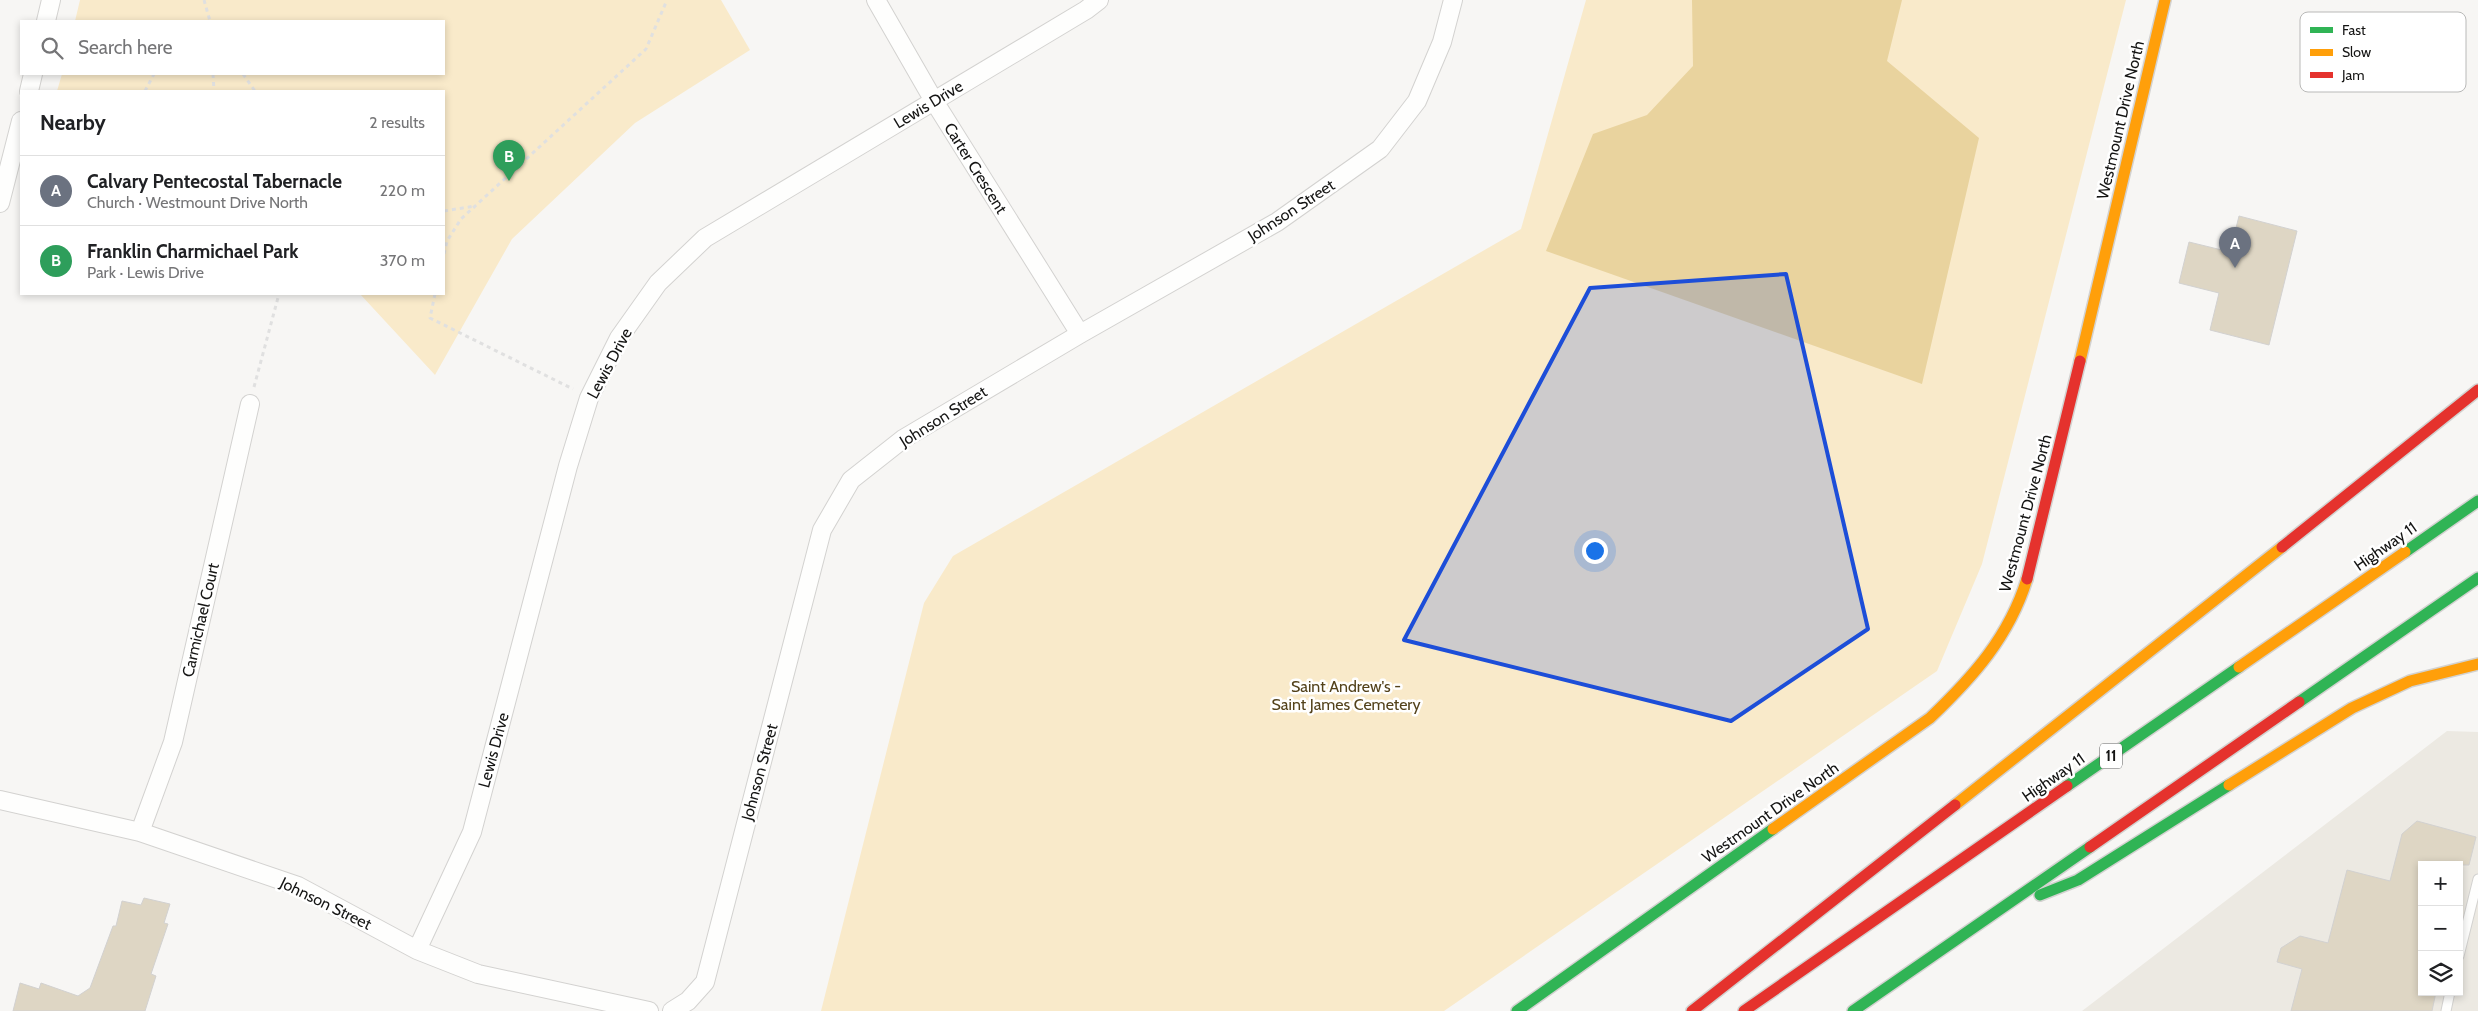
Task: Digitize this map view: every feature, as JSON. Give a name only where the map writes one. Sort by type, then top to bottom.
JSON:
[{"type":"main road","name":"Westmount Drive North","points":[[1517,1011],[1930,718],[1960,689],[2006,632],[2028,579],[2039,537],[2165,0]]},
{"type":"main road","points":[[1692,1011],[2152,651],[2478,390]]},
{"type":"main road","name":"Highway 11","points":[[1744,1011],[2478,501]]},
{"type":"main road","points":[[1853,1011],[2478,578]]},
{"type":"main road","points":[[1992,915],[2078,880],[2352,708],[2410,681],[2478,664]]},
{"type":"street","points":[[46,20],[51,0]]},
{"type":"street","name":"Carter Crescent","points":[[876,0],[934,100],[1080,334]]},
{"type":"street","name":"Lewis Drive","points":[[417,950],[472,832],[568,466],[589,398],[619,338],[658,284],[705,238],[1086,10],[1099,0]]},
{"type":"street","name":"Johnson Street","points":[[672,1011],[688,1001],[704,982],[822,530],[852,480],[903,439],[1080,334],[1277,222],[1380,149],[1417,101],[1442,42],[1453,0]]},
{"type":"street","points":[[29,90],[33,75]]},
{"type":"street","points":[[0,203],[20,125]]},
{"type":"street","name":"Carmichael Court","points":[[140,832],[172,742],[250,404]]},
{"type":"street","name":"Johnson Street","points":[[0,800],[140,832],[298,886],[417,950],[478,974],[648,1011]]},
{"type":"lane","points":[[2460,951],[2478,879]]},
{"type":"lane","points":[[2446,1011],[2449,996]]},
{"type":"path","points":[[204,0],[210,20]]},
{"type":"path","points":[[445,250],[447,241],[461,219],[646,49],[667,0]]},
{"type":"path","points":[[146,90],[153,75]]},
{"type":"path","points":[[213,75],[214,90]]},
{"type":"path","points":[[244,75],[254,90]]},
{"type":"path","points":[[445,211],[476,206]]},
{"type":"path","points":[[250,404],[279,295]]},
{"type":"path","points":[[435,295],[430,318],[589,398]]},
{"type":"highlighted area","points":[[1786,274],[1868,629],[1731,721],[1404,640],[1590,288]]},
{"type":"shaded area","points":[[1692,0],[1902,0],[1887,61],[1979,138],[1922,384],[1546,251],[1593,134],[1647,115],[1693,66]]},
{"type":"shaded area","points":[[2447,731],[2478,732],[2478,1011],[2082,1011]]},
{"type":"green space","points":[[80,0],[721,0],[750,50],[635,123],[512,239],[435,375],[361,295],[445,295],[445,90],[57,90],[62,75],[445,75],[445,20],[75,20]]},
{"type":"green space","name":"Saint Andrew's - Saint James Cemetery","points":[[1586,0],[2126,0],[1982,564],[1937,671],[1444,1011],[821,1011],[924,603],[953,556],[1521,229]]},
{"type":"building","points":[[2239,216],[2297,231],[2269,345],[2210,330],[2219,293],[2179,283],[2189,242],[2230,252]]},
{"type":"building","points":[[2417,821],[2476,837],[2469,865],[2463,865],[2463,861],[2418,861],[2418,996],[2435,996],[2432,1011],[2291,1011],[2302,969],[2277,962],[2281,948],[2300,936],[2328,943],[2347,870],[2390,881],[2402,834]]},
{"type":"building","points":[[144,898],[170,904],[164,923],[168,924],[151,974],[156,976],[145,1011],[13,1011],[20,983],[39,989],[41,983],[78,996],[90,988],[113,926],[116,926],[122,901],[141,905]]},
{"type":"traffic: fast","points":[[2405,552],[2478,501]]},
{"type":"traffic: fast","points":[[2299,702],[2478,578]]},
{"type":"traffic: fast","points":[[2067,786],[2239,667]]},
{"type":"traffic: fast","points":[[2040,895],[2078,880],[2229,785]]},
{"type":"traffic: fast","points":[[1517,1011],[1773,829]]},
{"type":"traffic: fast","points":[[1853,1011],[2090,847]]},
{"type":"traffic: slow","points":[[2080,361],[2165,0]]},
{"type":"traffic: slow","points":[[1955,805],[2282,547]]},
{"type":"traffic: slow","points":[[2239,667],[2405,552]]},
{"type":"traffic: slow","points":[[1773,829],[1930,718],[1946,703],[1975,671],[2000,638],[2027,579]]},
{"type":"traffic: slow","points":[[2229,785],[2352,708],[2410,681],[2478,664]]},
{"type":"traffic: jam","points":[[2027,579],[2080,361]]},
{"type":"traffic: jam","points":[[2282,547],[2478,390]]},
{"type":"traffic: jam","points":[[2090,847],[2299,702]]},
{"type":"traffic: jam","points":[[1744,1011],[2067,786]]},
{"type":"traffic: jam","points":[[1692,1011],[1955,805]]},
{"type":"place","name":"Franklin Charmichael Park","points":[[509,181]]},
{"type":"place","name":"Calvary Pentecostal Tabernacle","points":[[2235,268]]}]
